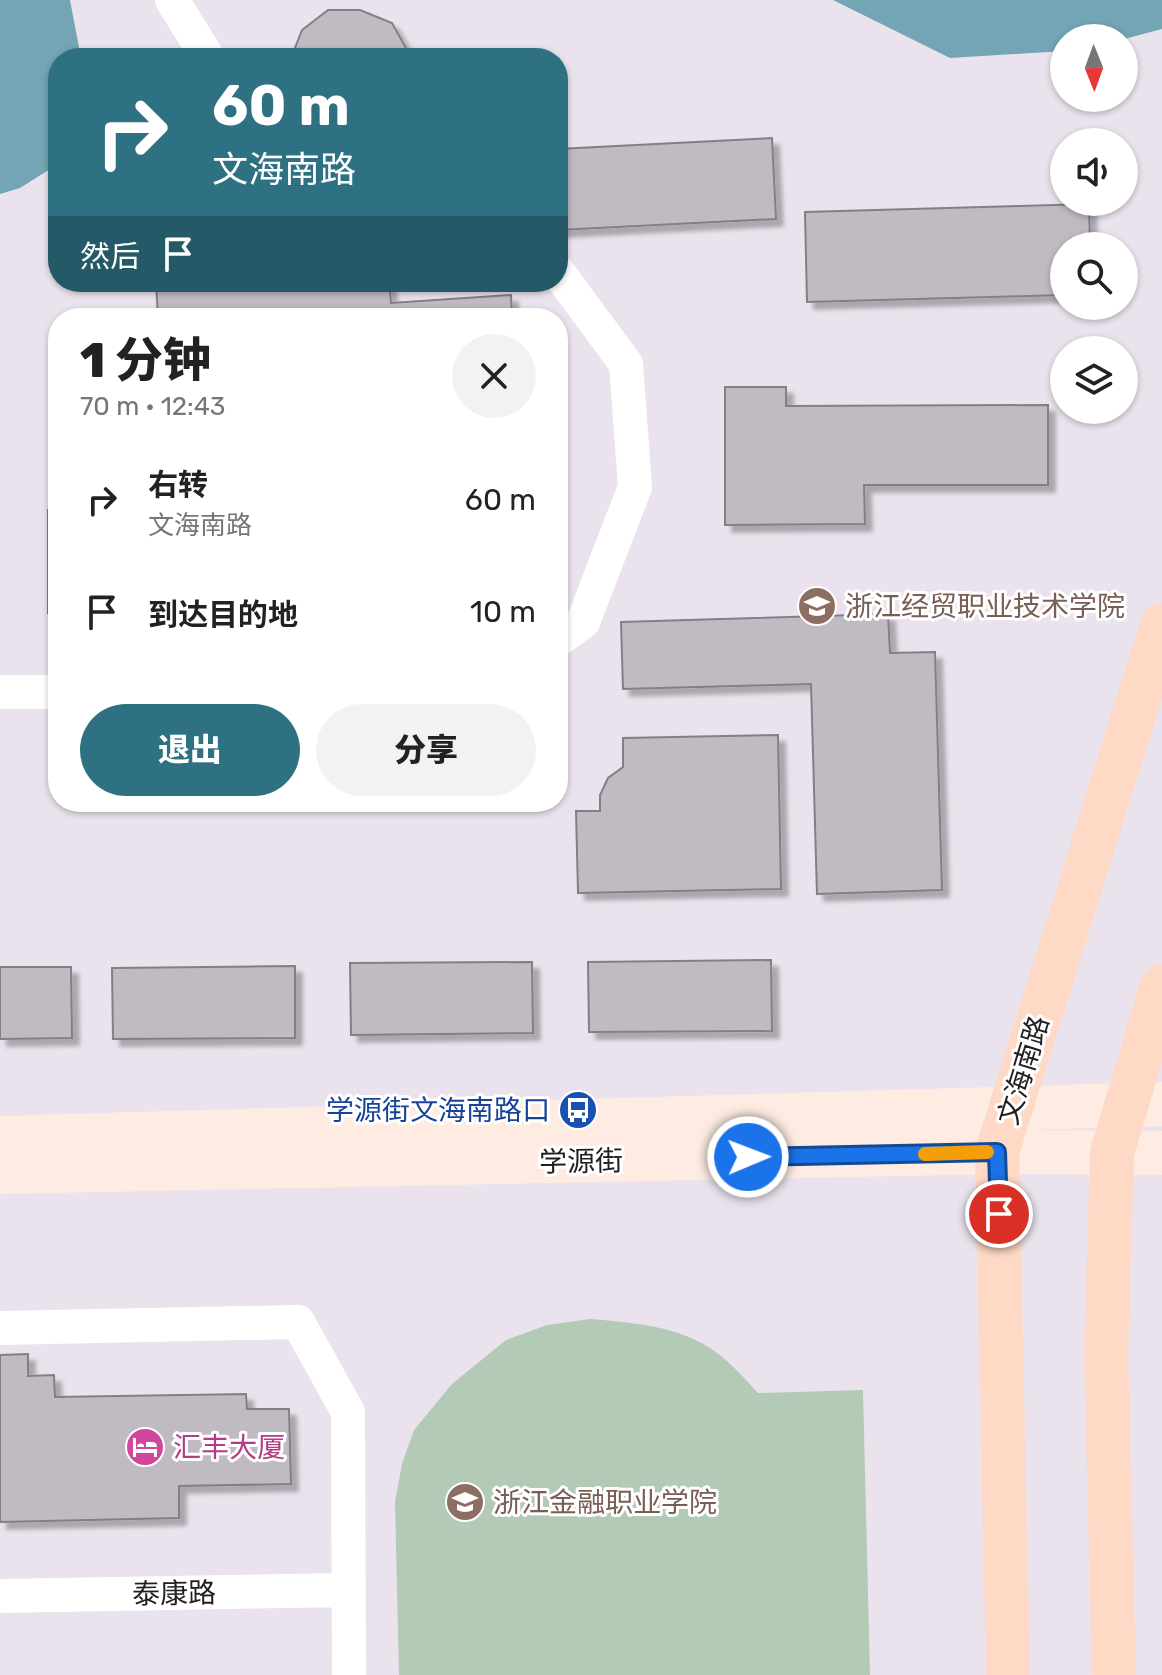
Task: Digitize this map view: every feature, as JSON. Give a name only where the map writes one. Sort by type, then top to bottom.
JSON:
[{"type":"main road","name":"文海南路","points":[[1008,1675],[997,1152],[1162,625]]},
{"type":"main road","points":[[1114,1675],[1106,1352],[1112,1153],[1144,1104],[1162,986]]},
{"type":"main road","points":[[0,1138],[1144,1104]]},
{"type":"main road","name":"学源街","points":[[0,1172],[997,1152],[1162,1153]]},
{"type":"street","points":[[172,0],[202,48]]},
{"type":"street","points":[[568,286],[626,364],[635,487],[583,622],[568,633]]},
{"type":"street","points":[[0,692],[48,692]]},
{"type":"street","points":[[0,1328],[298,1322],[348,1412],[349,1675]]},
{"type":"street","name":"泰康路","points":[[0,1596],[348,1590]]},
{"type":"green space","points":[[590,1319],[645,1325],[697,1341],[727,1361],[758,1393],[863,1390],[870,1675],[399,1675],[395,1502],[402,1464],[414,1430],[452,1384],[506,1340],[547,1325]]},
{"type":"water","points":[[0,0],[70,0],[79,48],[48,48],[48,170],[20,188],[0,194]]},
{"type":"water","points":[[833,0],[1162,0],[1162,29],[1138,35],[1138,24],[1050,24],[1050,52],[950,58]]},
{"type":"building","points":[[328,10],[360,10],[392,23],[406,48],[295,48],[302,30]]},
{"type":"building","points":[[772,138],[776,219],[568,229],[568,148]]},
{"type":"building","points":[[1050,205],[1050,216],[1089,216],[1090,232],[1050,232],[1050,295],[807,302],[805,212]]},
{"type":"building","points":[[157,292],[390,292],[391,303],[511,295],[512,308],[157,308]]},
{"type":"building","points":[[725,387],[786,387],[786,406],[1048,405],[1048,485],[864,485],[865,524],[725,525]]},
{"type":"building","points":[[888,614],[890,653],[935,652],[942,890],[817,894],[811,684],[623,689],[621,622]]},
{"type":"building","points":[[778,735],[781,889],[578,893],[576,811],[600,811],[600,795],[608,778],[623,767],[623,738]]},
{"type":"building","points":[[771,960],[772,1031],[589,1032],[588,962]]},
{"type":"building","points":[[532,962],[533,1033],[351,1035],[350,963]]},
{"type":"building","points":[[295,966],[295,1038],[113,1039],[112,968]]},
{"type":"building","points":[[0,967],[71,967],[72,1038],[0,1039]]},
{"type":"building","name":"汇丰大厦","points":[[28,1354],[28,1376],[54,1375],[55,1397],[246,1394],[247,1409],[289,1409],[291,1484],[179,1486],[179,1518],[0,1522],[0,1355]]},
{"type":"slow traffic","points":[[925,1154],[987,1152]]},
{"type":"place","name":"浙江经贸职业技术学院","points":[[817,606]]},
{"type":"place","name":"学源街文海南路口","points":[[578,1110]]},
{"type":"place","name":"汇丰大厦","points":[[145,1447]]},
{"type":"place","name":"浙江金融职业学院","points":[[465,1502]]},
{"type":"route","points":[[748,1157],[997,1152],[999,1214]]}]
